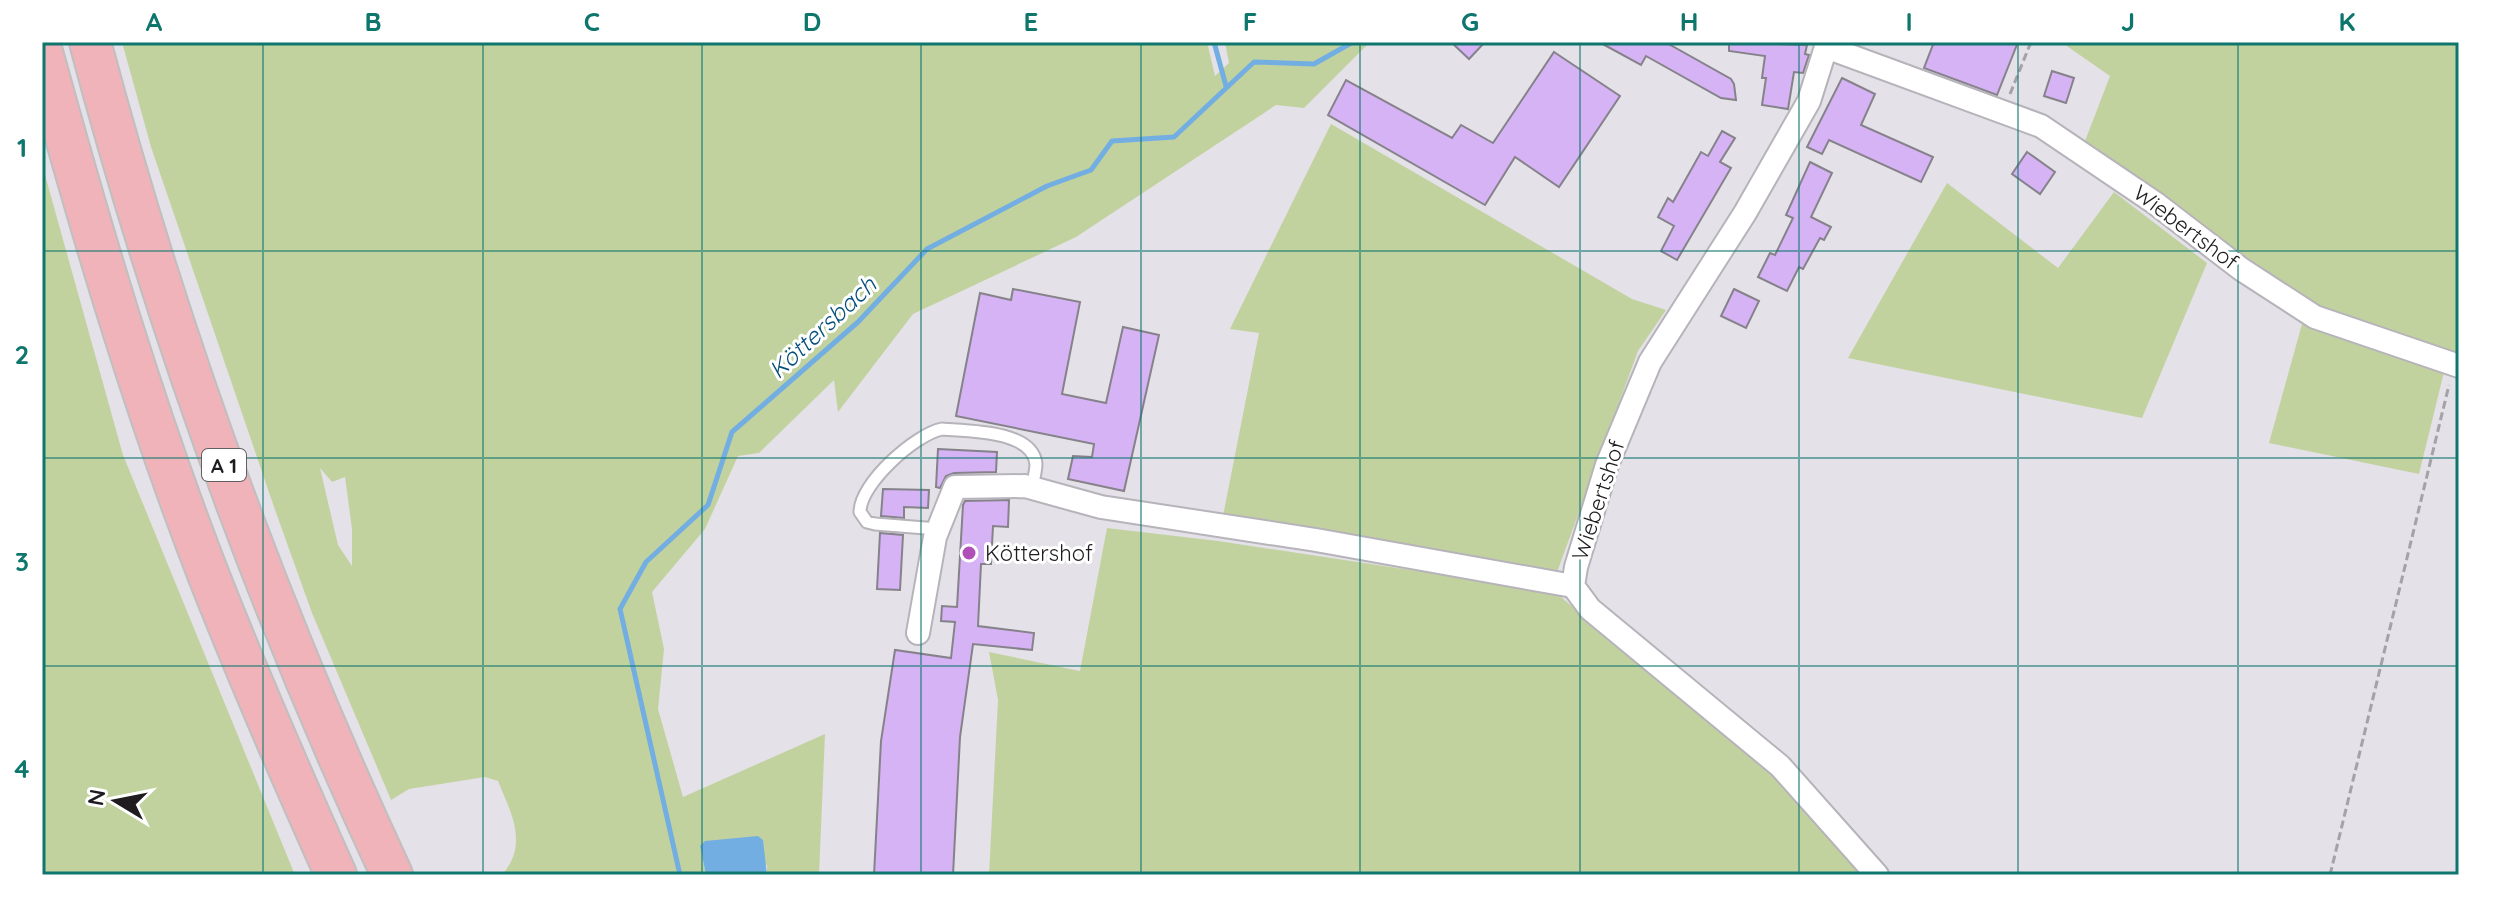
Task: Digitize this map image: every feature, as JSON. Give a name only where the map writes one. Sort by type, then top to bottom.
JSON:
[{"type":"highway","name":"A 1","points":[[90,42],[149,244],[214,438],[299,663],[392,875]]},
{"type":"highway","name":"A 1","points":[[42,52],[87,216],[165,453],[215,591],[336,875]]},
{"type":"street","name":"Wiebertshof","points":[[1877,875],[1780,766],[1590,609],[1573,586],[1607,465],[1650,362],[1745,213],[1809,101],[1826,44],[2041,126],[2155,203],[2241,269],[2315,317],[2457,366]]},
{"type":"street","points":[[918,633],[938,529],[955,487],[1025,486],[1101,507],[1316,540],[1573,586]]},
{"type":"lane","points":[[938,529],[867,522],[860,512],[867,490],[895,457],[934,431],[995,434],[1019,441],[1028,447],[1036,463],[1032,489]]},
{"type":"path","points":[[2003,113],[2031,42]]},
{"type":"path","points":[[2330,875],[2457,366]]},
{"type":"green space","points":[[122,42],[1207,42],[1215,76],[1229,63],[1225,42],[1370,42],[1304,108],[1276,105],[1076,237],[913,314],[838,412],[834,380],[759,453],[738,456],[705,529],[652,592],[664,649],[658,709],[683,797],[825,734],[819,875],[767,875],[767,865],[700,846],[706,875],[502,875],[515,852],[516,840],[512,817],[498,781],[485,777],[409,789],[391,800],[312,613],[151,147]],"holes":[[[320,468],[332,482],[345,477],[352,529],[352,566],[338,545]]]},
{"type":"green space","points":[[2061,42],[2459,42],[2459,357],[2317,308],[2085,141],[2110,76]]},
{"type":"green space","points":[[1331,124],[1632,299],[1666,310],[1638,351],[1556,575],[1223,516],[1259,333],[1230,329]]},
{"type":"green space","points":[[42,164],[123,455],[295,875],[42,875]]},
{"type":"green space","points":[[1947,183],[2058,268],[2114,192],[2207,263],[2142,418],[1848,358]]},
{"type":"green space","points":[[2302,324],[2444,372],[2419,474],[2269,443]]},
{"type":"green space","points":[[1107,528],[1218,541],[1555,592],[1773,776],[1861,875],[989,875],[998,700],[989,652],[1080,671]]},
{"type":"water","points":[[758,836],[763,840],[767,875],[706,875],[700,846],[705,841]]},
{"type":"building","points":[[1451,42],[1485,42],[1469,59]]},
{"type":"building","points":[[1599,42],[1665,42],[1731,79],[1736,100],[1721,98],[1646,56],[1641,65]]},
{"type":"building","points":[[1729,42],[1807,45],[1805,54],[1809,55],[1803,73],[1794,72],[1788,109],[1762,105],[1765,56],[1729,51]]},
{"type":"building","points":[[1934,42],[2018,42],[1997,95],[1924,68]]},
{"type":"building","points":[[1554,52],[1620,96],[1559,187],[1515,157],[1485,205],[1328,115],[1346,80],[1452,138],[1461,125],[1493,143]]},
{"type":"building","points":[[2052,71],[2074,78],[2066,103],[2044,96]]},
{"type":"building","points":[[1842,78],[1875,94],[1861,125],[1933,157],[1921,182],[1829,140],[1822,154],[1807,147]]},
{"type":"building","points":[[1722,131],[1735,138],[1720,162],[1731,168],[1677,260],[1661,251],[1674,226],[1658,217],[1668,198],[1673,202],[1701,152],[1708,156]]},
{"type":"building","points":[[2027,152],[2055,172],[2040,194],[2012,174]]},
{"type":"building","points":[[1810,162],[1832,173],[1811,217],[1831,227],[1824,240],[1820,238],[1803,269],[1799,267],[1787,291],[1758,277],[1770,253],[1775,255],[1793,218],[1786,215]]},
{"type":"building","points":[[1013,289],[1080,302],[1062,394],[1106,403],[1123,327],[1159,335],[1124,491],[1068,479],[1073,456],[1092,457],[1094,444],[956,416],[980,293],[1011,300]]},
{"type":"building","points":[[1734,289],[1759,301],[1746,328],[1721,316]]},
{"type":"building","points":[[938,449],[997,452],[996,472],[954,473],[946,476],[940,488],[936,487]]},
{"type":"building","points":[[883,489],[929,490],[928,508],[904,507],[904,518],[881,516]]},
{"type":"building","points":[[1009,500],[1008,527],[993,526],[991,564],[981,564],[978,626],[1034,633],[1032,650],[973,644],[960,737],[953,875],[874,875],[881,741],[895,650],[951,658],[955,622],[941,621],[942,606],[957,607],[963,505],[965,501]]},
{"type":"building","points":[[880,533],[903,535],[900,590],[877,589]]},
{"type":"waterway","points":[[1214,42],[1226,86]]},
{"type":"waterway","name":"Köttersbach","points":[[680,875],[620,609],[646,562],[708,505],[732,432],[858,322],[927,249],[1047,186],[1091,170],[1112,141],[1174,137],[1254,62],[1314,64],[1353,42]]},
{"type":"place","name":"Köttershof","points":[[969,553]]}]
